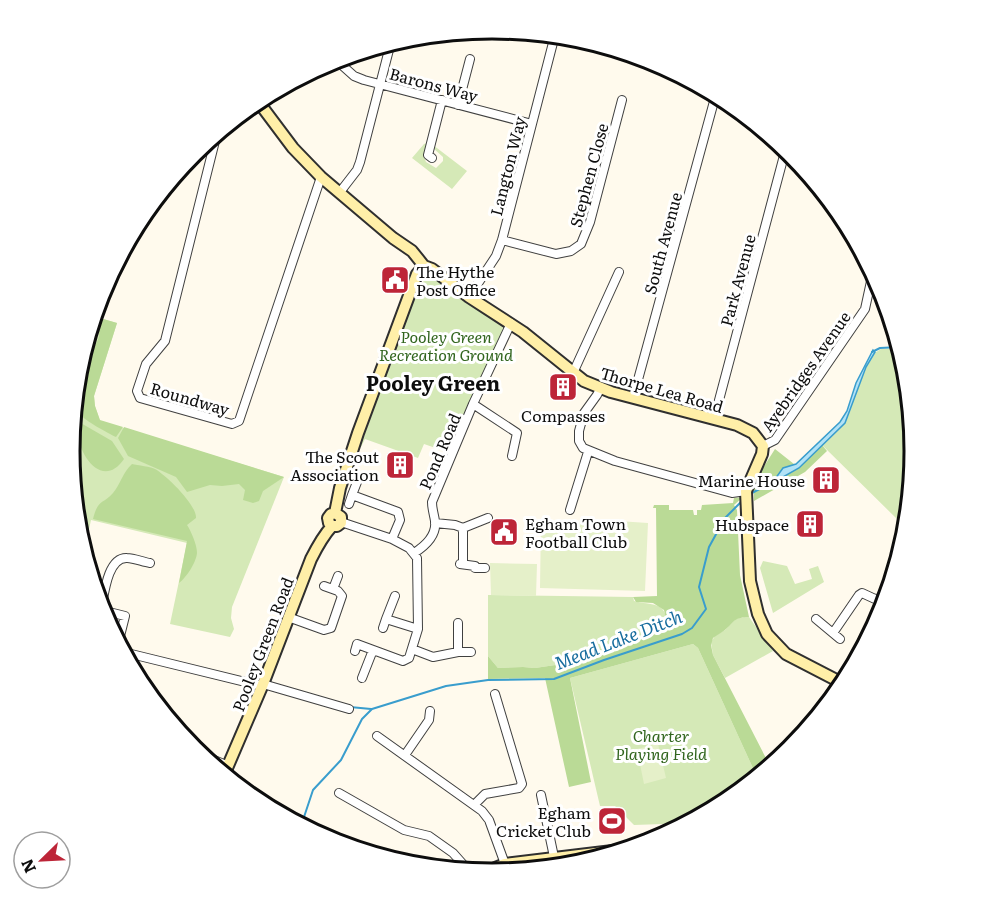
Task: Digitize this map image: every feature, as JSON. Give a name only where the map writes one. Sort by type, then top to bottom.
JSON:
[{"type":"main road","name":"Thorpe Lea Road","points":[[263,108],[293,148],[321,177],[393,238],[412,251],[424,266],[432,269],[469,297],[511,323],[584,381],[600,389],[746,428],[763,446]]},
{"type":"main road","name":"Pooley Green Road","points":[[227,766],[262,685],[311,559],[321,540],[336,520],[340,488],[358,433],[417,274],[424,266]]},
{"type":"main road","points":[[763,446],[762,454],[746,491],[750,581],[758,614],[767,634],[786,654],[835,680]]},
{"type":"main road","points":[[522,862],[570,855]]},
{"type":"street","name":"Langton Way","points":[[469,297],[496,256],[502,240],[553,44]]},
{"type":"street","points":[[340,192],[357,170],[388,52]]},
{"type":"street","points":[[458,105],[470,59]]},
{"type":"street","name":"Barons Way","points":[[344,67],[354,76],[379,84],[532,124]]},
{"type":"street","points":[[432,158],[428,155],[442,100]]},
{"type":"street","name":"Stephen Close","points":[[502,240],[556,254],[571,251],[581,244],[590,222],[622,100]]},
{"type":"street","name":"South Avenue","points":[[633,398],[713,103]]},
{"type":"street","name":"Roundway","points":[[213,148],[165,341],[146,364],[137,391],[138,396],[232,424],[239,422],[321,177]]},
{"type":"street","name":"Park Avenue","points":[[714,419],[783,160]]},
{"type":"street","points":[[573,373],[619,272]]},
{"type":"street","name":"Ayebridges Avenue","points":[[763,446],[774,440],[865,309],[870,286]]},
{"type":"street","name":"Pond Road","points":[[414,553],[429,541],[435,523],[432,502],[473,404],[511,323]]},
{"type":"street","points":[[600,389],[584,413],[579,431],[579,441],[588,452],[732,494],[746,491]]},
{"type":"street","points":[[473,404],[517,433],[513,456]]},
{"type":"street","points":[[570,510],[588,452]]},
{"type":"street","points":[[349,504],[359,477]]},
{"type":"street","points":[[352,495],[398,512],[400,520],[392,539]]},
{"type":"street","points":[[435,523],[464,528],[488,518]]},
{"type":"street","points":[[336,520],[404,545],[414,553],[418,564],[418,629],[409,658],[403,661],[357,644],[355,651]]},
{"type":"street","points":[[464,528],[461,564],[485,568]]},
{"type":"street","points":[[105,592],[114,563],[126,558],[150,563]]},
{"type":"street","points":[[333,589],[339,576]]},
{"type":"street","points":[[288,617],[328,630],[342,600],[340,593],[324,586]]},
{"type":"street","points":[[832,633],[859,595],[865,593],[877,599]]},
{"type":"street","points":[[383,628],[395,596]]},
{"type":"street","points":[[113,613],[125,616],[121,631]]},
{"type":"street","points":[[386,619],[418,629]]},
{"type":"street","points":[[816,619],[840,639]]},
{"type":"street","points":[[458,622],[458,652]]},
{"type":"street","points":[[412,649],[433,657],[471,652]]},
{"type":"street","points":[[362,678],[373,650]]},
{"type":"street","points":[[134,655],[262,685],[349,709]]},
{"type":"street","points":[[475,804],[485,794],[519,788],[522,784],[495,694]]},
{"type":"street","points":[[405,755],[429,720],[430,711]]},
{"type":"street","points":[[383,736],[405,755],[475,804],[489,820],[505,863]]},
{"type":"street","points":[[339,793],[404,830],[429,836],[453,853],[461,862]]},
{"type":"street","points":[[541,795],[541,815],[554,857]]},
{"type":"green space","points":[[427,143],[424,157],[426,162],[436,168],[443,161],[443,157],[433,148],[433,145],[467,171],[452,189],[412,158]]},
{"type":"green space","name":"Pooley Green Recreation Ground","points":[[430,278],[436,279],[502,325],[503,329],[450,453],[424,444],[418,458],[365,439],[360,447],[419,284]]},
{"type":"green space","points":[[102,319],[117,323],[94,396],[100,421],[284,477],[232,607],[231,618],[234,629],[230,637],[170,624],[187,543],[91,520],[88,533],[81,478],[81,424],[88,371]]},
{"type":"green space","points":[[102,319],[117,323],[94,396],[100,420],[123,427],[116,437],[82,416],[88,371]]},
{"type":"green space","points":[[891,348],[903,424],[903,478],[898,520],[822,445],[845,423],[866,367],[873,354],[881,349]]},
{"type":"green space","points":[[81,423],[112,441],[124,459],[115,468],[106,471],[90,463],[80,445]]},
{"type":"green space","points":[[124,427],[284,477],[263,491],[259,501],[253,503],[243,500],[245,490],[239,484],[210,485],[187,492],[176,477],[128,456],[118,438]]},
{"type":"green space","points":[[822,445],[827,451],[805,472],[754,501],[754,482],[775,449],[799,468]]},
{"type":"green space","points":[[132,464],[153,468],[160,472],[180,491],[195,512],[196,518],[187,525],[195,542],[197,553],[190,570],[179,583],[187,541],[93,519],[99,505],[113,493]]},
{"type":"green space","points":[[743,497],[734,505],[737,510],[740,575],[749,617],[736,620],[713,638],[711,645],[713,655],[766,759],[754,769],[698,648],[693,644],[570,678],[591,782],[569,787],[545,678],[488,679],[488,656],[498,668],[535,668],[562,664],[609,646],[660,633],[667,624],[664,610],[653,603],[636,602],[633,597],[657,596],[656,508],[653,508],[654,505],[669,505],[669,510],[693,510],[694,515],[697,515],[697,510],[701,510],[702,505],[733,503],[734,498]]},
{"type":"green space","points":[[603,520],[648,523],[645,591],[540,588],[541,521],[603,522]]},
{"type":"green space","points":[[763,561],[787,566],[795,584],[812,579],[809,569],[818,566],[824,582],[773,613],[760,568]]},
{"type":"green space","points":[[490,563],[537,564],[536,596],[491,595]]},
{"type":"green space","points":[[488,595],[633,597],[634,601],[661,607],[667,624],[660,633],[609,646],[562,664],[535,668],[498,668],[488,656]]},
{"type":"green space","points":[[749,617],[773,651],[725,678],[713,655],[711,642],[737,618]]},
{"type":"green space","name":"Charter Playing Field","points":[[693,644],[698,648],[754,769],[721,794],[674,821],[663,824],[634,825],[615,806],[600,806],[570,678]]},
{"type":"green space","points":[[658,744],[666,778],[644,784],[637,749]]},
{"type":"water","points":[[873,350],[875,352],[866,367],[845,423],[799,468],[776,481],[775,479],[783,468],[796,464],[840,422]]},
{"type":"waterway","name":"Mead Lake Ditch","points":[[872,352],[880,348],[891,347]]},
{"type":"waterway","name":"Mead Lake Ditch","points":[[752,493],[776,480]]},
{"type":"waterway","name":"Mead Lake Ditch","points":[[304,818],[313,790],[341,760],[362,719],[372,709],[446,686],[488,680],[554,679],[682,634],[692,628],[706,609],[699,587],[709,547],[725,518],[743,500]]},
{"type":"waterway","points":[[350,707],[371,709]]},
{"type":"place","name":"The Hythe Post Office","points":[[395,280]]},
{"type":"place","name":"Compasses","points":[[563,387]]},
{"type":"place","name":"The Scout Association","points":[[400,465]]},
{"type":"place","name":"Marine House","points":[[826,480]]},
{"type":"place","name":"Hubspace","points":[[810,524]]},
{"type":"place","name":"Egham Town Football Club","points":[[504,532]]},
{"type":"place","name":"Egham Cricket Club","points":[[612,821]]},
{"type":"district","name":"Pooley Green","points":[[433,382]]}]
